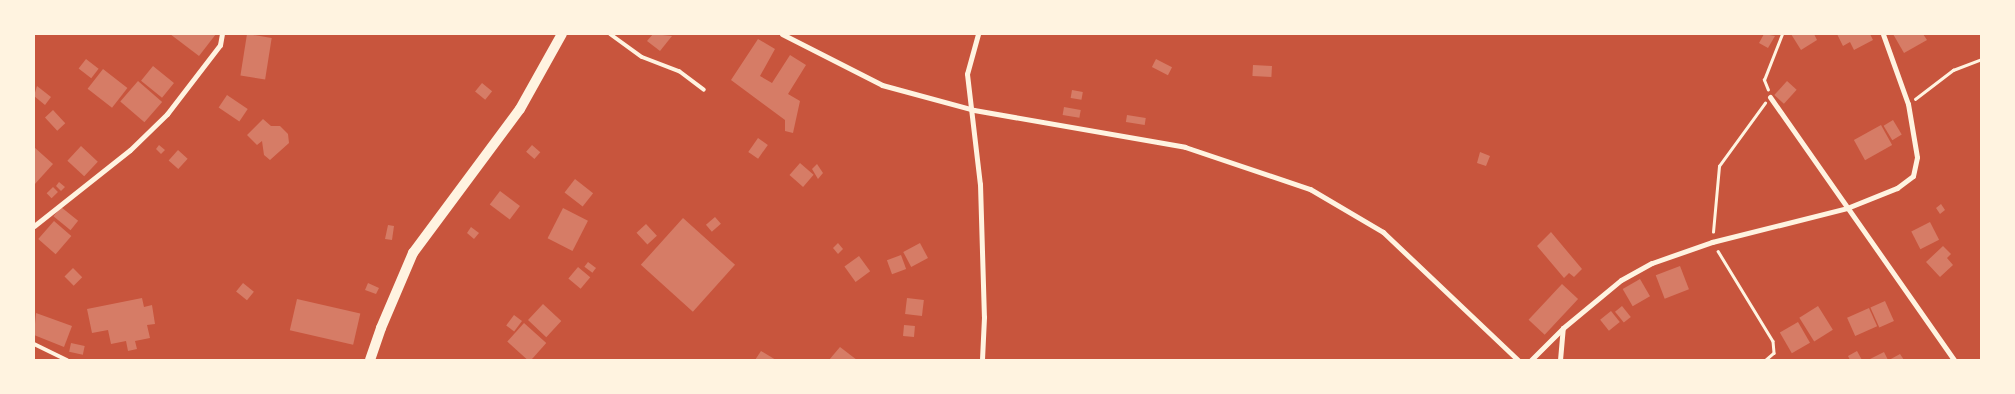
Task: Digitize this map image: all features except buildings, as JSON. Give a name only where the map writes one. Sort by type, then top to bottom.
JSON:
[{"type":"main road","points":[[370,360],[381,328],[413,253],[520,108],[562,34]]},
{"type":"street","points":[[35,224],[130,150],[167,114],[220,45],[222,34]]},
{"type":"street","points":[[782,34],[882,84],[974,110],[1185,147],[1310,189],[1383,232],[1518,360]]},
{"type":"street","points":[[978,34],[967,74],[974,110],[980,184],[984,317],[982,360]]},
{"type":"street","points":[[1531,360],[1563,328],[1621,280],[1652,263],[1712,242],[1847,208],[1897,188],[1913,176],[1916,157],[1908,104],[1883,34]]},
{"type":"street","points":[[1770,98],[1954,360]]},
{"type":"street","points":[[1560,360],[1563,328]]},
{"type":"lane","points":[[610,34],[642,57],[679,70],[704,90]]},
{"type":"lane","points":[[34,344],[67,360]]},
{"type":"path","points":[[1766,360],[1774,353],[1773,341],[1712,242],[1719,166],[1757,110],[1770,98],[1764,80],[1782,34]]},
{"type":"path","points":[[1908,104],[1953,70],[1981,58]]}]
